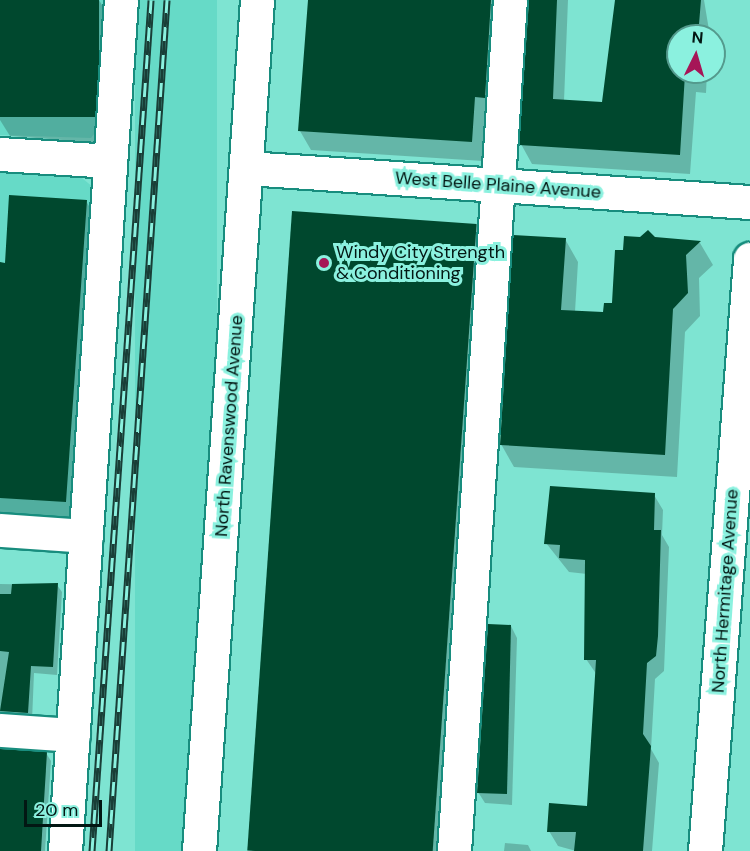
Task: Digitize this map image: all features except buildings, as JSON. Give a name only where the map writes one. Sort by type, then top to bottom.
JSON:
[{"type":"street","points":[[65,851],[121,0]]},
{"type":"street","name":"North Ravenswood Avenue","points":[[199,851],[257,0]]},
{"type":"street","points":[[454,851],[510,0]]},
{"type":"street","points":[[0,154],[110,162]]},
{"type":"street","name":"West Belle Plaine Avenue","points":[[247,168],[750,202]]},
{"type":"street","name":"North Hermitage Avenue","points":[[705,851],[750,259]]},
{"type":"street","points":[[0,530],[86,536]]},
{"type":"street","points":[[0,730],[73,735]]},
{"type":"shaded area","points":[[0,0],[108,0],[98,129],[91,138],[0,135]]},
{"type":"shaded area","points":[[135,0],[217,0],[217,851],[135,851]]},
{"type":"shaded area","points":[[0,172],[82,178],[94,188],[72,517],[62,521],[0,516]]},
{"type":"railway","points":[[92,851],[151,0]]},
{"type":"railway","points":[[109,851],[167,0]]},
{"type":"place","name":"Windy City Strength & Conditioning","points":[[324,263]]}]
